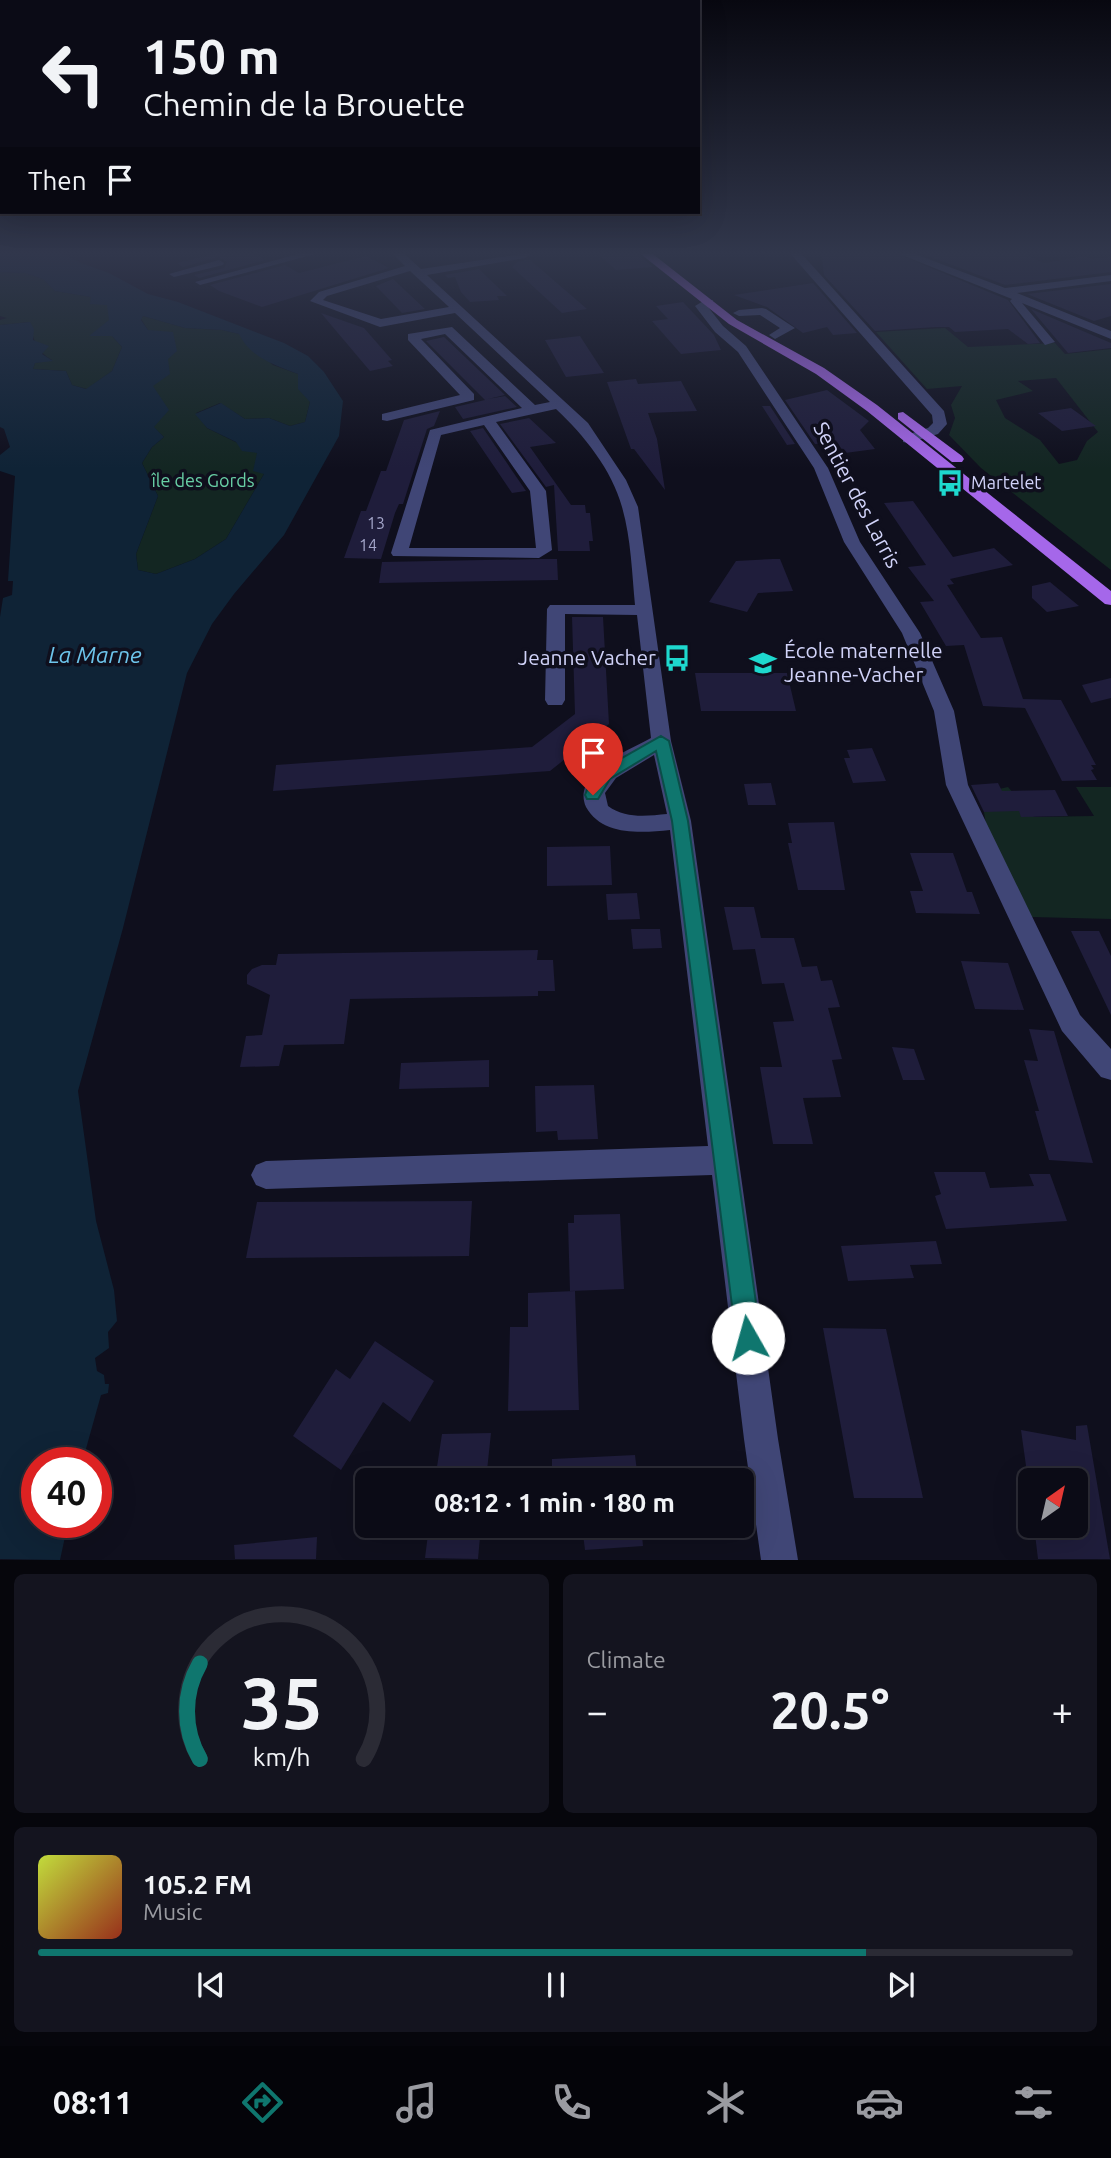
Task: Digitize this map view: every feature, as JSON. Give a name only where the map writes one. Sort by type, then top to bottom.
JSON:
[{"type":"main road","points":[[736,324],[820,372],[872,408],[1111,600]]},
{"type":"main road","points":[[757,324],[842,374],[926,434],[1111,584]]},
{"type":"street","points":[[473,324],[583,426],[620,480],[630,507],[661,741],[680,821],[761,1439],[780,1559]]},
{"type":"street","name":"Sentier des Larris","points":[[714,324],[742,349],[821,468],[852,542],[911,633],[944,711],[957,785],[1071,1023],[1111,1068]]},
{"type":"street","points":[[858,324],[939,414],[940,424],[926,434],[908,439]]},
{"type":"street","points":[[1033,324],[1049,342]]},
{"type":"street","points":[[1083,324],[1111,335]]},
{"type":"street","points":[[453,333],[478,329]]},
{"type":"street","points":[[387,417],[469,397],[412,337],[445,330],[453,333],[532,410]]},
{"type":"street","points":[[487,419],[538,491],[544,550],[539,553],[399,553],[435,433],[487,419],[559,404]]},
{"type":"street","points":[[555,700],[556,609],[645,610]]},
{"type":"street","points":[[661,741],[605,775],[596,784],[593,795],[597,808],[610,818],[626,823],[680,821]]},
{"type":"street","points":[[266,1175],[726,1160]]},
{"type":"green space","points":[[30,324],[105,324],[90,336],[112,336],[122,347],[112,371],[87,389],[72,385],[66,371],[33,369],[35,363],[52,360],[42,353],[32,334]]},
{"type":"green space","name":"île des Gords","points":[[144,324],[170,324],[239,334],[273,365],[298,374],[310,402],[305,422],[290,426],[269,418],[245,419],[220,403],[196,413],[207,428],[258,453],[264,474],[226,539],[195,559],[156,574],[138,570],[136,554],[158,496],[142,463],[152,447],[164,437],[153,427],[148,330]]},
{"type":"green space","points":[[945,328],[968,347],[1055,343],[1065,354],[1111,349],[1111,570],[981,468],[949,435],[955,418],[951,405],[962,386],[927,389],[876,332]],"holes":[[[1056,378],[1098,432],[1087,441],[1077,460],[1059,464],[1040,440],[1005,418],[996,400],[1033,391],[1018,381]]]},
{"type":"green space","points":[[1008,787],[1034,817],[1094,816],[1076,787],[1111,787],[1111,919],[1032,917],[987,831],[981,793]]},
{"type":"water","name":"La Marne","points":[[31,324],[34,329],[33,340],[49,346],[42,354],[53,361],[35,363],[33,369],[66,371],[72,385],[86,389],[112,371],[122,347],[112,336],[89,336],[104,324],[144,324],[148,330],[173,332],[177,351],[168,359],[170,374],[153,386],[169,410],[154,427],[164,437],[152,447],[142,463],[158,496],[136,554],[138,570],[156,574],[195,559],[226,539],[264,474],[253,471],[257,453],[242,451],[236,442],[207,428],[195,414],[221,403],[245,419],[269,418],[290,426],[305,422],[310,402],[298,389],[298,374],[256,354],[239,334],[170,324],[234,324],[284,343],[308,356],[324,372],[343,401],[339,436],[284,535],[212,624],[187,673],[123,928],[78,1091],[96,1221],[114,1290],[117,1321],[108,1332],[109,1348],[95,1358],[97,1371],[104,1375],[105,1384],[109,1384],[108,1393],[101,1395],[86,1447],[21,1447],[21,1538],[65,1538],[60,1560],[0,1559],[0,617],[3,598],[12,595],[13,581],[8,581],[15,476],[0,471],[0,455],[10,447],[4,429],[0,427],[0,325]]},
{"type":"building","points":[[330,324],[352,324],[364,328],[392,360],[388,361],[393,366],[370,371]]},
{"type":"building","points":[[654,324],[703,324],[714,335],[721,350],[681,354]]},
{"type":"building","points":[[790,324],[849,324],[857,333],[833,335],[827,327],[803,333]]},
{"type":"building","points":[[868,324],[1026,324],[1040,343],[1028,344],[1008,329],[955,332],[949,327],[936,327],[875,331]]},
{"type":"building","points":[[1043,324],[1066,324],[1111,343],[1111,348],[1068,353]]},
{"type":"building","points":[[580,336],[604,373],[566,377],[545,340]]},
{"type":"building","points":[[444,337],[505,395],[488,399],[505,396],[517,407],[463,419],[455,407],[485,400],[426,341]]},
{"type":"building","points":[[636,379],[638,384],[681,381],[697,411],[648,413],[657,439],[665,490],[634,449],[631,449],[607,382]]},
{"type":"building","points":[[827,390],[869,421],[860,430],[875,449],[845,453],[837,443],[815,444],[785,400]]},
{"type":"building","points":[[762,406],[770,406],[795,444],[787,445]]},
{"type":"building","points":[[1071,408],[1096,426],[1062,431],[1038,413]]},
{"type":"building","points":[[440,411],[434,426],[427,429],[403,504],[399,504],[395,513],[381,559],[344,558],[361,511],[366,511],[381,471],[386,471],[404,420]]},
{"type":"building","points":[[529,418],[556,443],[530,447],[571,505],[585,505],[586,513],[590,513],[593,541],[589,541],[590,551],[558,551],[554,485],[546,487],[500,424]]},
{"type":"building","points":[[483,428],[526,491],[512,493],[470,431]]},
{"type":"building","points":[[913,501],[953,557],[994,548],[1013,565],[950,579],[954,584],[947,585],[981,638],[1002,637],[1023,699],[1061,700],[1096,765],[1091,765],[1094,769],[1091,770],[1097,780],[1062,781],[1025,708],[983,706],[964,645],[946,646],[920,602],[934,601],[908,567],[926,565],[884,503]]},
{"type":"building","points":[[557,559],[558,580],[379,583],[382,562]]},
{"type":"building","points":[[780,559],[793,591],[758,593],[747,612],[709,602],[736,561]]},
{"type":"building","points":[[1050,582],[1079,606],[1047,612],[1032,598],[1032,586]]},
{"type":"building","points":[[572,617],[603,617],[609,724],[550,771],[273,791],[276,765],[532,747],[575,714]]},
{"type":"building","points":[[695,673],[787,673],[796,711],[701,711]]},
{"type":"building","points":[[1111,678],[1111,698],[1091,703],[1082,685]]},
{"type":"building","points":[[872,748],[886,781],[853,783],[844,758],[850,758],[847,750]]},
{"type":"building","points":[[771,783],[776,805],[748,805],[744,784]]},
{"type":"building","points":[[998,783],[1002,791],[1055,790],[1068,816],[1021,817],[1019,811],[984,812],[971,785]]},
{"type":"building","points":[[834,822],[845,890],[798,890],[788,843],[792,843],[788,823]]},
{"type":"building","points":[[610,846],[612,885],[547,886],[547,847]]},
{"type":"building","points":[[910,853],[953,853],[967,892],[972,892],[980,914],[916,913],[910,891],[923,891]]},
{"type":"building","points":[[637,893],[640,919],[608,920],[606,894]]},
{"type":"building","points":[[724,907],[754,907],[761,938],[794,938],[802,967],[817,966],[821,981],[832,980],[840,1007],[828,1008],[842,1059],[832,1060],[841,1097],[803,1098],[813,1144],[773,1144],[760,1067],[782,1067],[773,1022],[794,1021],[784,983],[762,984],[755,949],[733,950]]},
{"type":"building","points":[[631,929],[660,929],[662,948],[633,949]]},
{"type":"building","points":[[1071,931],[1099,931],[1111,956],[1111,1015]]},
{"type":"building","points":[[538,950],[537,960],[553,960],[555,991],[538,991],[538,996],[350,999],[344,1044],[284,1045],[279,1066],[240,1067],[246,1036],[262,1035],[270,995],[247,984],[247,975],[252,969],[262,965],[276,965],[278,954]]},
{"type":"building","points":[[961,961],[1008,963],[1024,1010],[975,1009]]},
{"type":"building","points":[[1029,1029],[1054,1031],[1093,1163],[1049,1160],[1035,1111],[1039,1111],[1024,1060],[1038,1061]]},
{"type":"building","points":[[892,1047],[914,1049],[925,1080],[903,1080]]},
{"type":"building","points":[[489,1060],[489,1087],[399,1089],[401,1063]]},
{"type":"building","points":[[594,1085],[598,1139],[558,1140],[557,1131],[536,1132],[535,1086]]},
{"type":"building","points":[[934,1172],[985,1172],[990,1188],[1034,1186],[1029,1174],[1050,1174],[1067,1221],[946,1229],[935,1196],[941,1194]]},
{"type":"building","points":[[472,1201],[469,1256],[246,1258],[257,1202]]},
{"type":"building","points":[[620,1214],[624,1289],[570,1291],[568,1223],[574,1223],[574,1215]]},
{"type":"building","points":[[936,1241],[942,1264],[910,1265],[914,1278],[848,1281],[841,1246]]},
{"type":"building","points":[[575,1291],[579,1410],[508,1411],[510,1327],[528,1327],[528,1293]]},
{"type":"building","points":[[823,1328],[886,1329],[923,1498],[854,1498]]},
{"type":"building","points":[[375,1341],[434,1381],[410,1422],[383,1402],[341,1470],[293,1436],[336,1369],[350,1379]]},
{"type":"building","points":[[1087,1425],[1110,1559],[1038,1559],[1035,1538],[1088,1538],[1088,1468],[1026,1468],[1021,1430],[1076,1440],[1076,1426]]},
{"type":"building","points":[[491,1433],[487,1468],[437,1468],[442,1434]]},
{"type":"building","points":[[635,1455],[637,1468],[552,1468],[552,1459]]},
{"type":"building","points":[[317,1537],[316,1559],[235,1559],[234,1545]]},
{"type":"building","points":[[428,1538],[480,1538],[478,1559],[425,1558]]},
{"type":"building","points":[[584,1538],[642,1538],[643,1546],[585,1550]]},
{"type":"place","name":"Martelet","points":[[950,483]]},
{"type":"place","name":"Jeanne Vacher","points":[[677,658]]},
{"type":"place","name":"École maternelle Jeanne-Vacher","points":[[763,663]]},
{"type":"route","points":[[593,795],[596,784],[605,775],[661,741],[680,821],[748,1338]]}]
